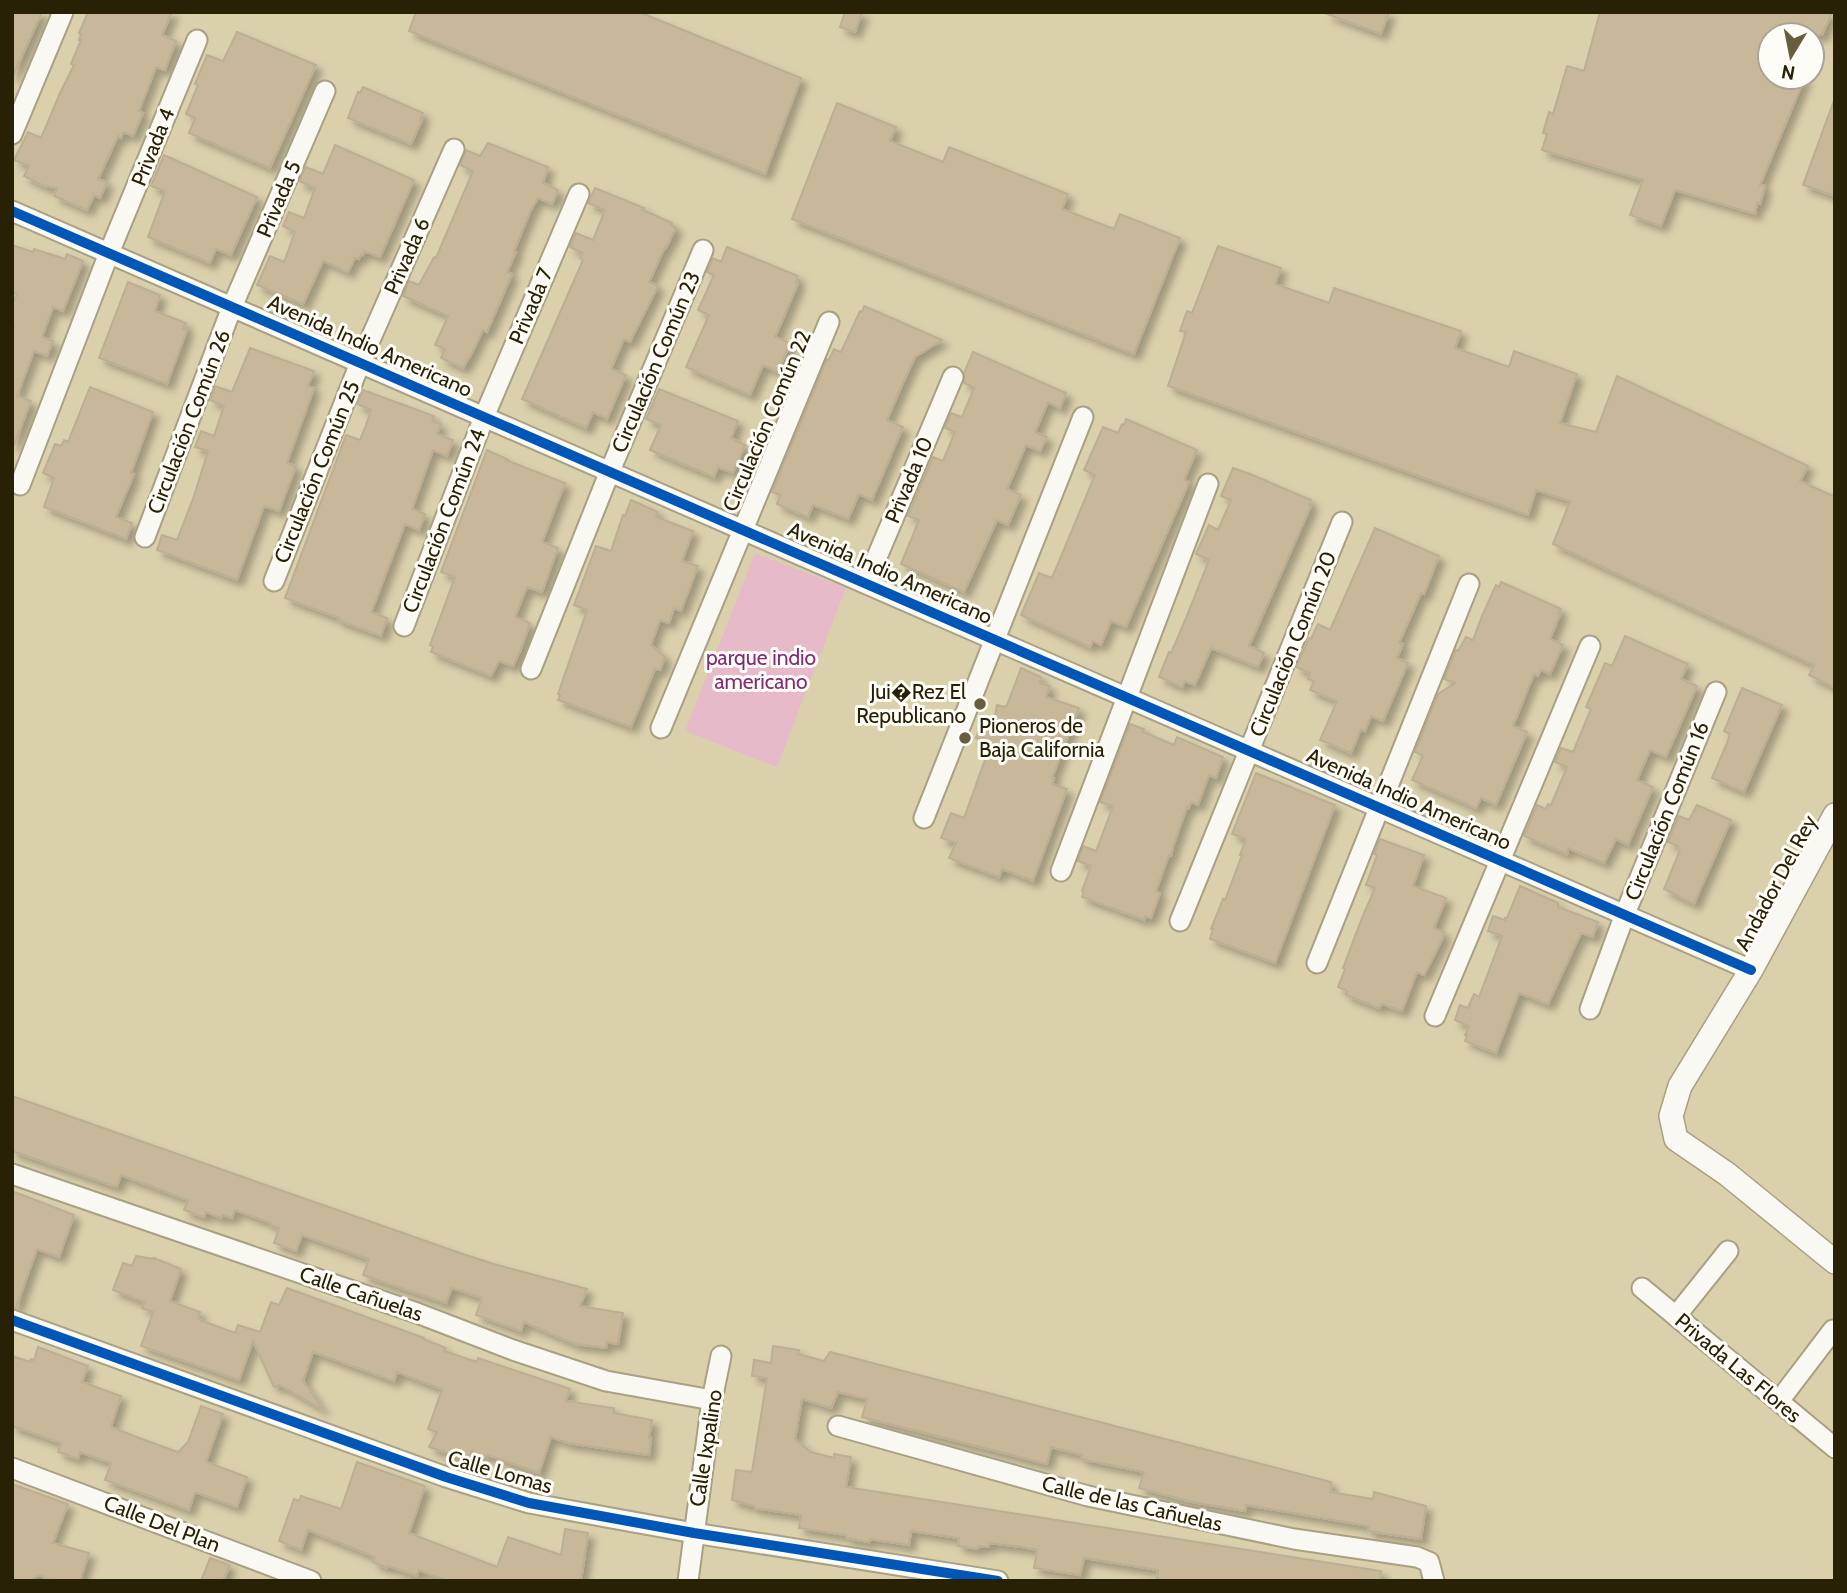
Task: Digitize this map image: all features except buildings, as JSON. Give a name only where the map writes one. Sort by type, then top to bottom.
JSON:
[{"type":"street","points":[[12,135],[63,12]]},
{"type":"street","name":"Privada 4","points":[[20,485],[109,253],[197,40]]},
{"type":"street","name":"Privada 5","points":[[232,307],[325,91]]},
{"type":"street","name":"Privada 6","points":[[360,363],[454,149]]},
{"type":"street","name":"Privada 7","points":[[484,417],[579,194]]},
{"type":"street","name":"Avenida Indio Americano","points":[[12,211],[1751,970]]},
{"type":"street","name":"Circulación Común 23","points":[[531,668],[703,250]]},
{"type":"street","name":"Circulación Común 26","points":[[145,537],[232,307]]},
{"type":"street","name":"Circulación Común 22","points":[[662,728],[829,322]]},
{"type":"street","name":"Circulación Común 25","points":[[274,581],[360,363]]},
{"type":"street","name":"Privada 10","points":[[866,583],[953,377]]},
{"type":"street","name":"Circulación Común 24","points":[[404,626],[484,417]]},
{"type":"street","points":[[924,818],[1083,417]]},
{"type":"street","points":[[1061,871],[1208,484]]},
{"type":"street","name":"Circulación Común 20","points":[[1180,921],[1342,522]]},
{"type":"street","points":[[1317,963],[1469,584]]},
{"type":"street","points":[[1435,1016],[1590,646]]},
{"type":"street","name":"Circulación Común 16","points":[[1590,1009],[1625,914],[1716,692]]},
{"type":"street","name":"Andador Del Rey","points":[[1835,815],[1751,970],[1680,1086],[1671,1116],[1676,1139],[1727,1174],[1835,1262]]},
{"type":"street","name":"Calle Cañuelas","points":[[12,1174],[606,1381],[712,1400]]},
{"type":"street","points":[[1676,1316],[1728,1251]]},
{"type":"street","name":"Privada Las Flores","points":[[1642,1288],[1835,1448]]},
{"type":"street","name":"Calle Lomas","points":[[12,1320],[458,1481],[529,1503],[694,1533],[998,1581]]},
{"type":"street","points":[[1779,1401],[1833,1330]]},
{"type":"street","name":"Calle Ixpalino","points":[[688,1581],[712,1400],[721,1356]]},
{"type":"street","name":"Calle de las Cañuelas","points":[[838,1426],[1088,1496],[1294,1539],[1417,1557],[1432,1572]]},
{"type":"street","name":"Calle Del Plan","points":[[12,1468],[311,1581]]},
{"type":"green space","name":"parque indio americano","points":[[755,553],[846,588],[777,767],[685,731]]},
{"type":"cycle path","points":[[12,211],[1751,970]]},
{"type":"cycle path","points":[[12,1320],[446,1477],[529,1503],[694,1533],[998,1581]]},
{"type":"place","name":"Jui�Rez El Republicano","points":[[980,704]]},
{"type":"place","name":"Pioneros de Baja California","points":[[965,738]]}]
